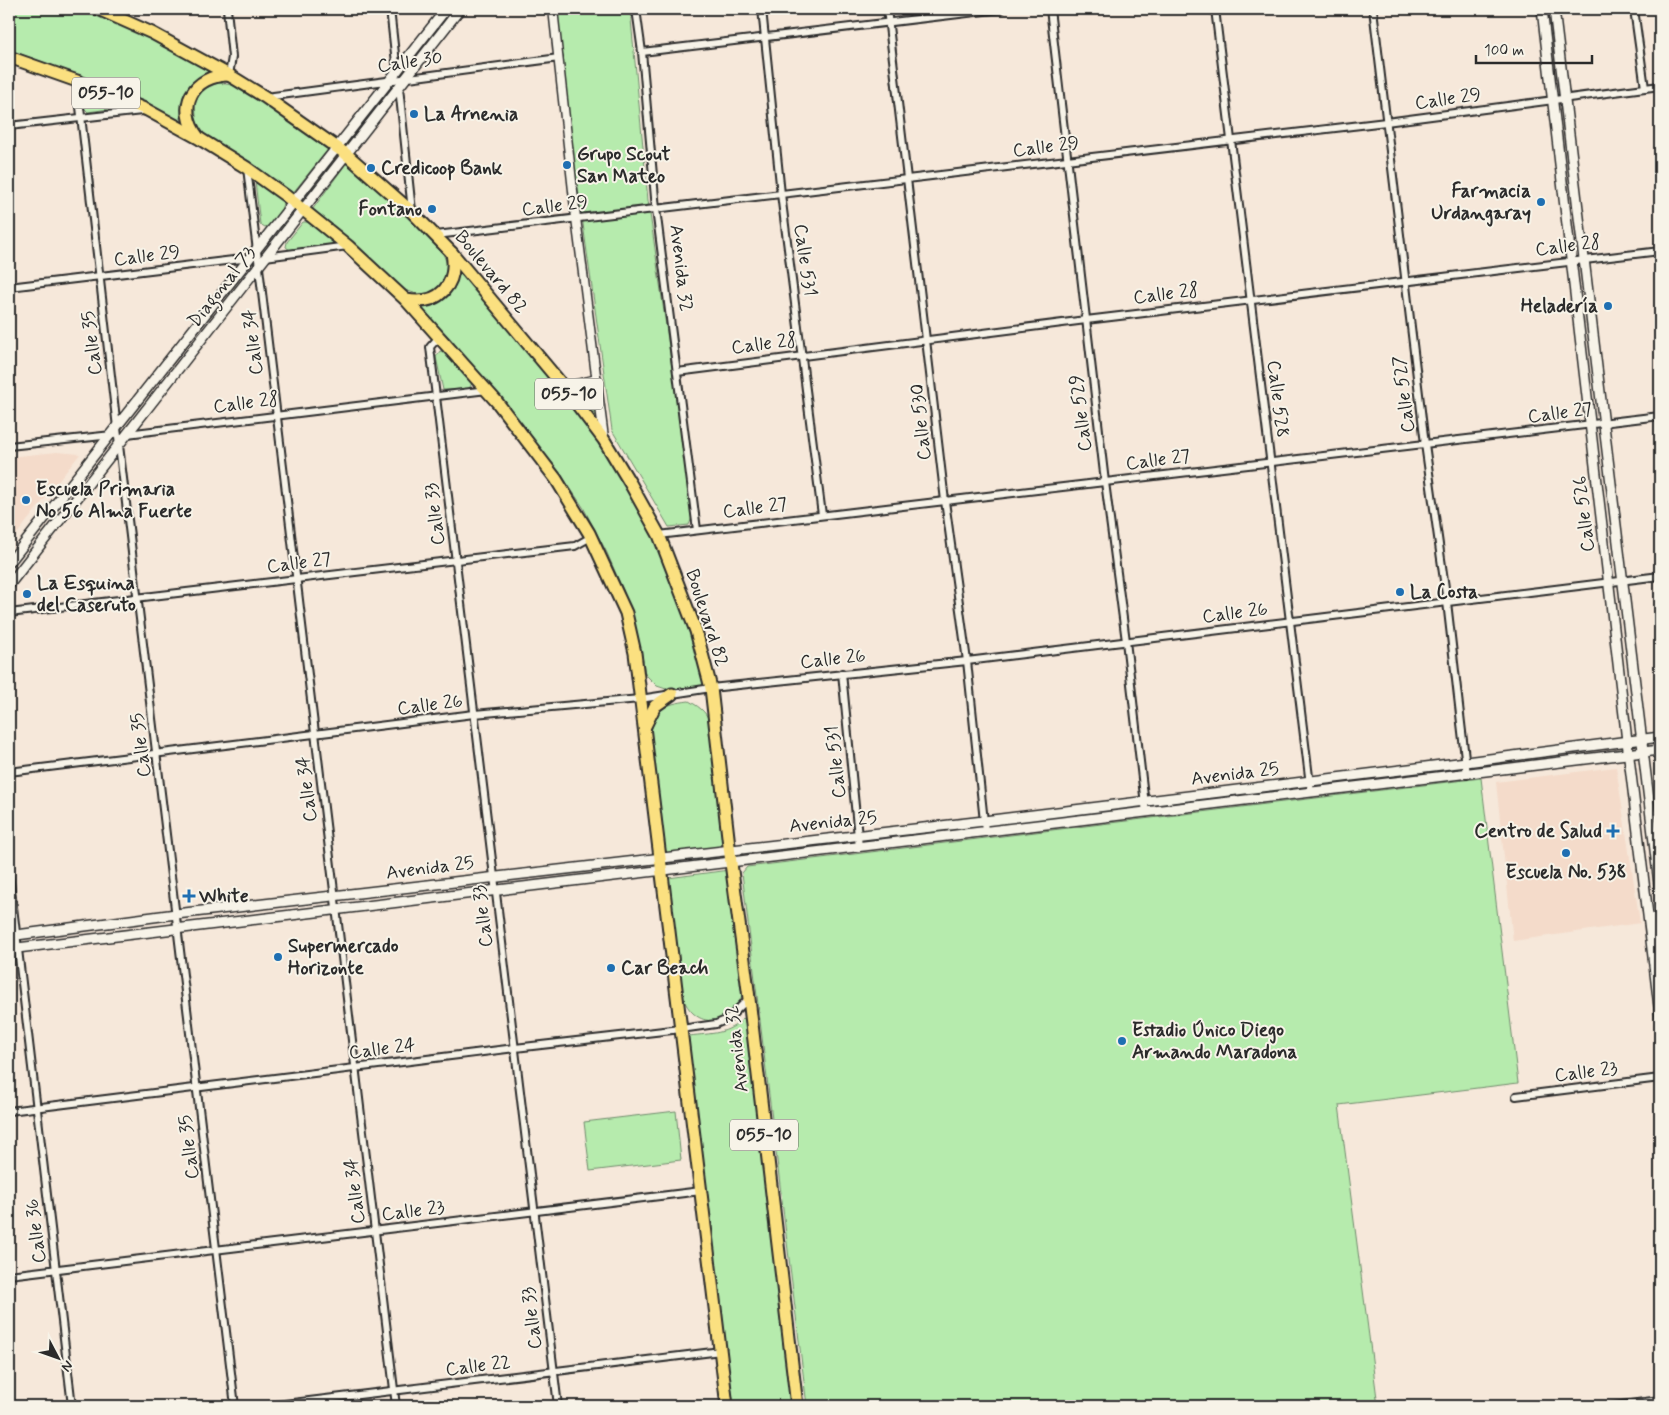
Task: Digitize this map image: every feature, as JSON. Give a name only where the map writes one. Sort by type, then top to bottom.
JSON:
[{"type":"highway","name":"Boulevard 82","points":[[98,9],[152,33],[265,97],[341,150],[436,235],[564,387],[604,440],[659,535],[696,631],[711,688]]},
{"type":"highway","name":"055-10","points":[[9,57],[77,80],[147,110],[200,139],[247,168],[348,246],[406,300],[487,390],[556,480],[591,537],[626,613],[635,653],[727,1406]]},
{"type":"highway","points":[[200,139],[190,127],[188,119],[187,110],[193,92],[209,78],[229,75]]},
{"type":"highway","points":[[406,300],[416,302],[426,300],[435,297],[443,291],[453,274],[452,253]]},
{"type":"highway","name":"Avenida 32","points":[[711,688],[730,863],[749,998],[797,1406]]},
{"type":"highway","points":[[644,727],[650,712],[655,706],[672,694]]},
{"type":"main road","name":"Diagonal 73","points":[[398,79],[446,9]]},
{"type":"main road","name":"Diagonal 73","points":[[9,563],[293,202],[341,150],[398,79],[460,9]]},
{"type":"main road","name":"Calle 526","points":[[1542,9],[1660,1015]]},
{"type":"main road","name":"Calle 526","points":[[1554,9],[1660,892]]},
{"type":"main road","name":"Diagonal 73","points":[[9,585],[302,209],[341,150]]},
{"type":"main road","name":"Avenida 25","points":[[12,935],[334,895],[859,836],[1309,782],[1660,736]]},
{"type":"main road","name":"Avenida 25","points":[[13,948],[661,872],[1660,750]]},
{"type":"street","points":[[227,9],[232,57],[229,75]]},
{"type":"street","points":[[390,9],[412,212]]},
{"type":"street","points":[[553,9],[560,58],[576,218],[604,440]]},
{"type":"street","name":"Avenida 32","points":[[636,9],[642,52],[656,209],[697,530]]},
{"type":"street","name":"Calle 531","points":[[762,9],[781,194],[822,515]]},
{"type":"street","name":"Calle 530","points":[[887,9],[945,501],[967,661],[985,831]]},
{"type":"street","points":[[642,52],[1001,9]]},
{"type":"street","name":"Calle 529","points":[[1050,9],[1104,482],[1126,641],[1146,813]]},
{"type":"street","name":"Calle 528","points":[[1215,9],[1311,793]]},
{"type":"street","name":"Calle 527","points":[[1373,9],[1467,775]]},
{"type":"street","points":[[1634,9],[1645,88]]},
{"type":"street","name":"Calle 30","points":[[265,97],[560,58]]},
{"type":"street","name":"Calle 35","points":[[77,80],[118,446],[235,1406]]},
{"type":"street","name":"Calle 29","points":[[436,235],[1386,122],[1660,86]]},
{"type":"street","points":[[9,126],[147,110]]},
{"type":"street","name":"Calle 34","points":[[247,168],[257,247],[261,260],[296,579],[396,1406]]},
{"type":"street","name":"Calle 29","points":[[9,287],[248,258],[261,260],[348,246]]},
{"type":"street","name":"Calle 28","points":[[677,372],[1086,320],[1660,251]]},
{"type":"street","name":"Calle 33","points":[[439,337],[430,347],[558,1406]]},
{"type":"street","points":[[564,387],[597,379]]},
{"type":"street","name":"Calle 28","points":[[9,446],[128,434],[487,390]]},
{"type":"street","name":"Calle 27","points":[[659,535],[1660,416]]},
{"type":"street","name":"Calle 27","points":[[9,613],[575,546],[591,537]]},
{"type":"street","name":"Calle 26","points":[[9,772],[474,714],[640,699],[711,688],[967,661],[1660,576]]},
{"type":"street","name":"Calle 531","points":[[842,673],[859,847]]},
{"type":"street","name":"Calle 36","points":[[9,873],[13,948],[37,1107],[72,1406]]},
{"type":"street","points":[[1648,918],[1660,915]]},
{"type":"street","name":"Calle 24","points":[[9,1110],[515,1048],[681,1030],[728,1020],[749,998]]},
{"type":"street","name":"Calle 23","points":[[1516,1096],[1660,1078]]},
{"type":"street","name":"Calle 23","points":[[9,1275],[701,1191]]},
{"type":"street","name":"Calle 22","points":[[268,1406],[720,1351]]},
{"type":"street","points":[[1614,1406],[1660,1400]]},
{"type":"shaded area","name":"Escuela Primaria No 56 Alma Fuerte","points":[[57,452],[80,454],[9,544],[9,457]]},
{"type":"shaded area","name":"Escuela No. 538","points":[[1616,767],[1640,923],[1513,941],[1496,782]]},
{"type":"green space","points":[[9,9],[87,9],[163,42],[209,71],[209,73],[193,83],[186,92],[182,103],[181,121],[96,82],[9,50]]},
{"type":"green space","points":[[555,9],[630,9],[648,200],[693,515],[689,525],[669,527],[612,430],[557,39]]},
{"type":"green space","points":[[218,83],[233,85],[281,113],[329,148],[292,194],[247,161],[203,134],[197,126],[195,105],[198,97],[204,89]]},
{"type":"green space","points":[[82,91],[123,107],[88,112],[84,108]]},
{"type":"green space","points":[[348,161],[391,197],[441,248],[447,264],[444,281],[435,291],[417,294],[405,290],[350,240],[312,210]]},
{"type":"green space","points":[[255,181],[283,202],[277,218],[265,227],[260,224]]},
{"type":"green space","points":[[303,222],[311,222],[337,244],[290,250],[286,247],[287,242]]},
{"type":"green space","points":[[460,271],[560,389],[626,485],[655,539],[672,580],[707,685],[669,690],[657,686],[645,674],[641,649],[623,590],[607,553],[583,507],[558,470],[450,338],[421,308],[442,300],[447,296]]},
{"type":"green space","points":[[440,351],[447,352],[472,383],[469,389],[443,390],[436,357]]},
{"type":"green space","points":[[586,385],[595,388],[598,416],[580,396],[581,391]]},
{"type":"green space","points":[[689,701],[704,712],[712,728],[726,846],[666,853],[651,733],[655,717],[663,708]]},
{"type":"green space","points":[[1481,778],[1518,1083],[1339,1105],[1378,1406],[807,1406],[742,873],[747,867]]},
{"type":"green space","points":[[729,870],[743,992],[732,1012],[724,1018],[706,1020],[697,1016],[689,1009],[683,998],[668,878]]},
{"type":"green space","points":[[744,1018],[747,1020],[794,1406],[733,1406],[688,1038],[689,1036],[731,1028]]},
{"type":"green space","points":[[676,1111],[681,1160],[590,1171],[584,1122]]},
{"type":"place","name":"La Arnenia","points":[[414,114]]},
{"type":"place","name":"Grupo Scout San Mateo","points":[[567,165]]},
{"type":"place","name":"Credicoop Bank","points":[[371,168]]},
{"type":"place","name":"Farmacia Urdangaray","points":[[1541,202]]},
{"type":"place","name":"Fontano","points":[[432,209]]},
{"type":"place","name":"Heladería","points":[[1608,306]]},
{"type":"place","name":"Escuela Primaria No 56 Alma Fuerte","points":[[26,500]]},
{"type":"place","name":"La Costa","points":[[1400,592]]},
{"type":"place","name":"La Esquina del Caseruto","points":[[27,594]]},
{"type":"place","name":"Centro de Salud","points":[[1613,831]]},
{"type":"place","name":"Escuela No. 538","points":[[1566,853]]},
{"type":"place","name":"White","points":[[189,896]]},
{"type":"place","name":"Supermercado Horizonte","points":[[278,957]]},
{"type":"place","name":"Car Beach","points":[[611,968]]},
{"type":"place","name":"Estadio Único Diego Armando Maradona","points":[[1122,1041]]}]
